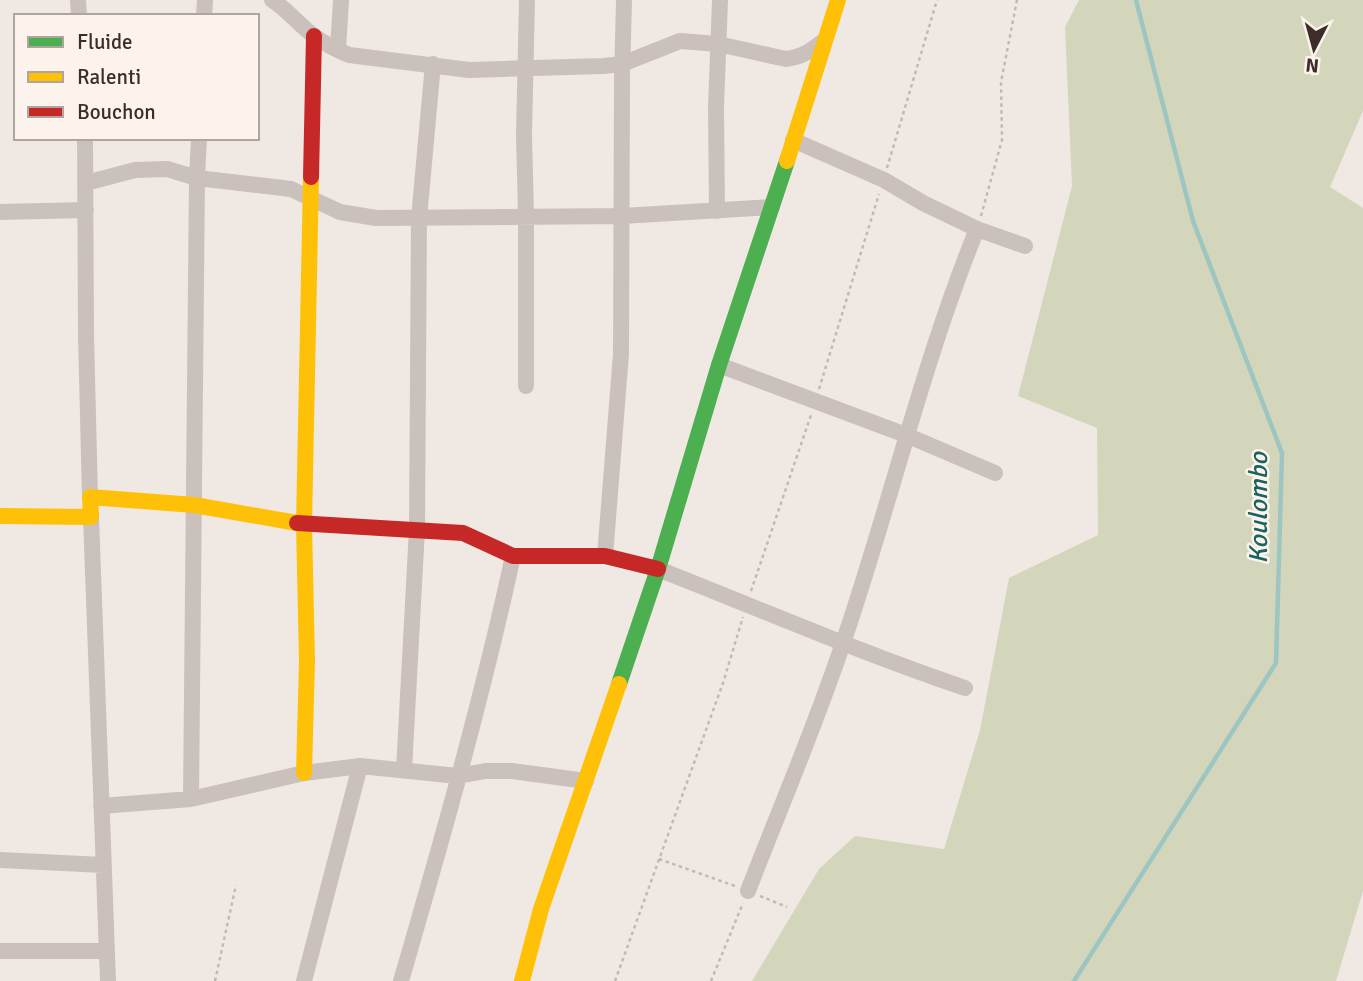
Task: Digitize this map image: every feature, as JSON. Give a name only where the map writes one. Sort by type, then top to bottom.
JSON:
[{"type":"street","points":[[272,0],[314,36],[349,55],[469,70],[622,64],[680,41],[718,44],[786,60],[809,53],[825,40]]},
{"type":"street","points":[[338,50],[341,0]]},
{"type":"street","points":[[526,386],[524,134],[527,0]]},
{"type":"street","points":[[605,556],[621,354],[624,0]]},
{"type":"street","points":[[717,211],[716,108],[720,0]]},
{"type":"street","points":[[522,981],[541,909],[658,569],[719,365],[838,0]]},
{"type":"street","points":[[304,773],[307,661],[304,524],[314,36]]},
{"type":"street","points":[[404,770],[417,529],[419,218],[433,64]]},
{"type":"street","points":[[85,140],[90,497],[107,981]]},
{"type":"street","points":[[191,799],[199,140]]},
{"type":"street","points":[[793,140],[884,180],[923,203],[977,229],[1025,246]]},
{"type":"street","points":[[86,183],[135,170],[167,169],[197,178],[291,189],[340,212],[376,218],[622,216],[772,208]]},
{"type":"street","points":[[0,212],[86,210]]},
{"type":"street","points":[[748,891],[843,644],[881,526],[906,435],[953,291],[977,229]]},
{"type":"street","points":[[719,365],[906,435],[995,472]]},
{"type":"street","points":[[90,497],[194,505],[304,524],[464,533],[513,556],[605,556],[658,569],[843,644],[965,688]]},
{"type":"street","points":[[0,516],[91,517]]},
{"type":"street","points":[[401,981],[493,646],[513,556]]},
{"type":"street","points":[[101,806],[191,799],[304,773],[360,766],[458,776],[485,771],[512,771],[586,781]]},
{"type":"street","points":[[304,981],[360,766]]},
{"type":"street","points":[[0,860],[103,865]]},
{"type":"street","points":[[0,951],[106,951]]},
{"type":"path","points":[[615,981],[723,683],[815,401],[937,0]]},
{"type":"path","points":[[977,229],[1002,140],[1002,82],[1017,0]]},
{"type":"path","points":[[659,859],[788,907]]},
{"type":"path","points":[[215,981],[236,885]]},
{"type":"path","points":[[711,981],[748,891]]},
{"type":"green space","points":[[1079,0],[1363,0],[1363,111],[1330,187],[1363,208],[1363,891],[1336,981],[752,981],[819,869],[855,836],[944,849],[980,730],[1009,578],[1098,535],[1097,428],[1018,396],[1072,186],[1065,27]]},
{"type":"waterway","name":"Koulombo","points":[[1074,981],[1276,663],[1282,453],[1193,221],[1136,0]]},
{"type":"traffic: fast","points":[[619,684],[658,569],[719,365],[787,161]]},
{"type":"traffic: slow","points":[[787,161],[838,0]]},
{"type":"traffic: slow","points":[[304,773],[307,661],[304,524],[311,177]]},
{"type":"traffic: slow","points":[[0,516],[91,517],[90,497],[194,505],[297,523]]},
{"type":"traffic: slow","points":[[522,981],[541,909],[619,684]]},
{"type":"traffic: jam","points":[[311,177],[314,36]]},
{"type":"traffic: jam","points":[[297,523],[463,533],[513,556],[605,556],[658,569]]}]
